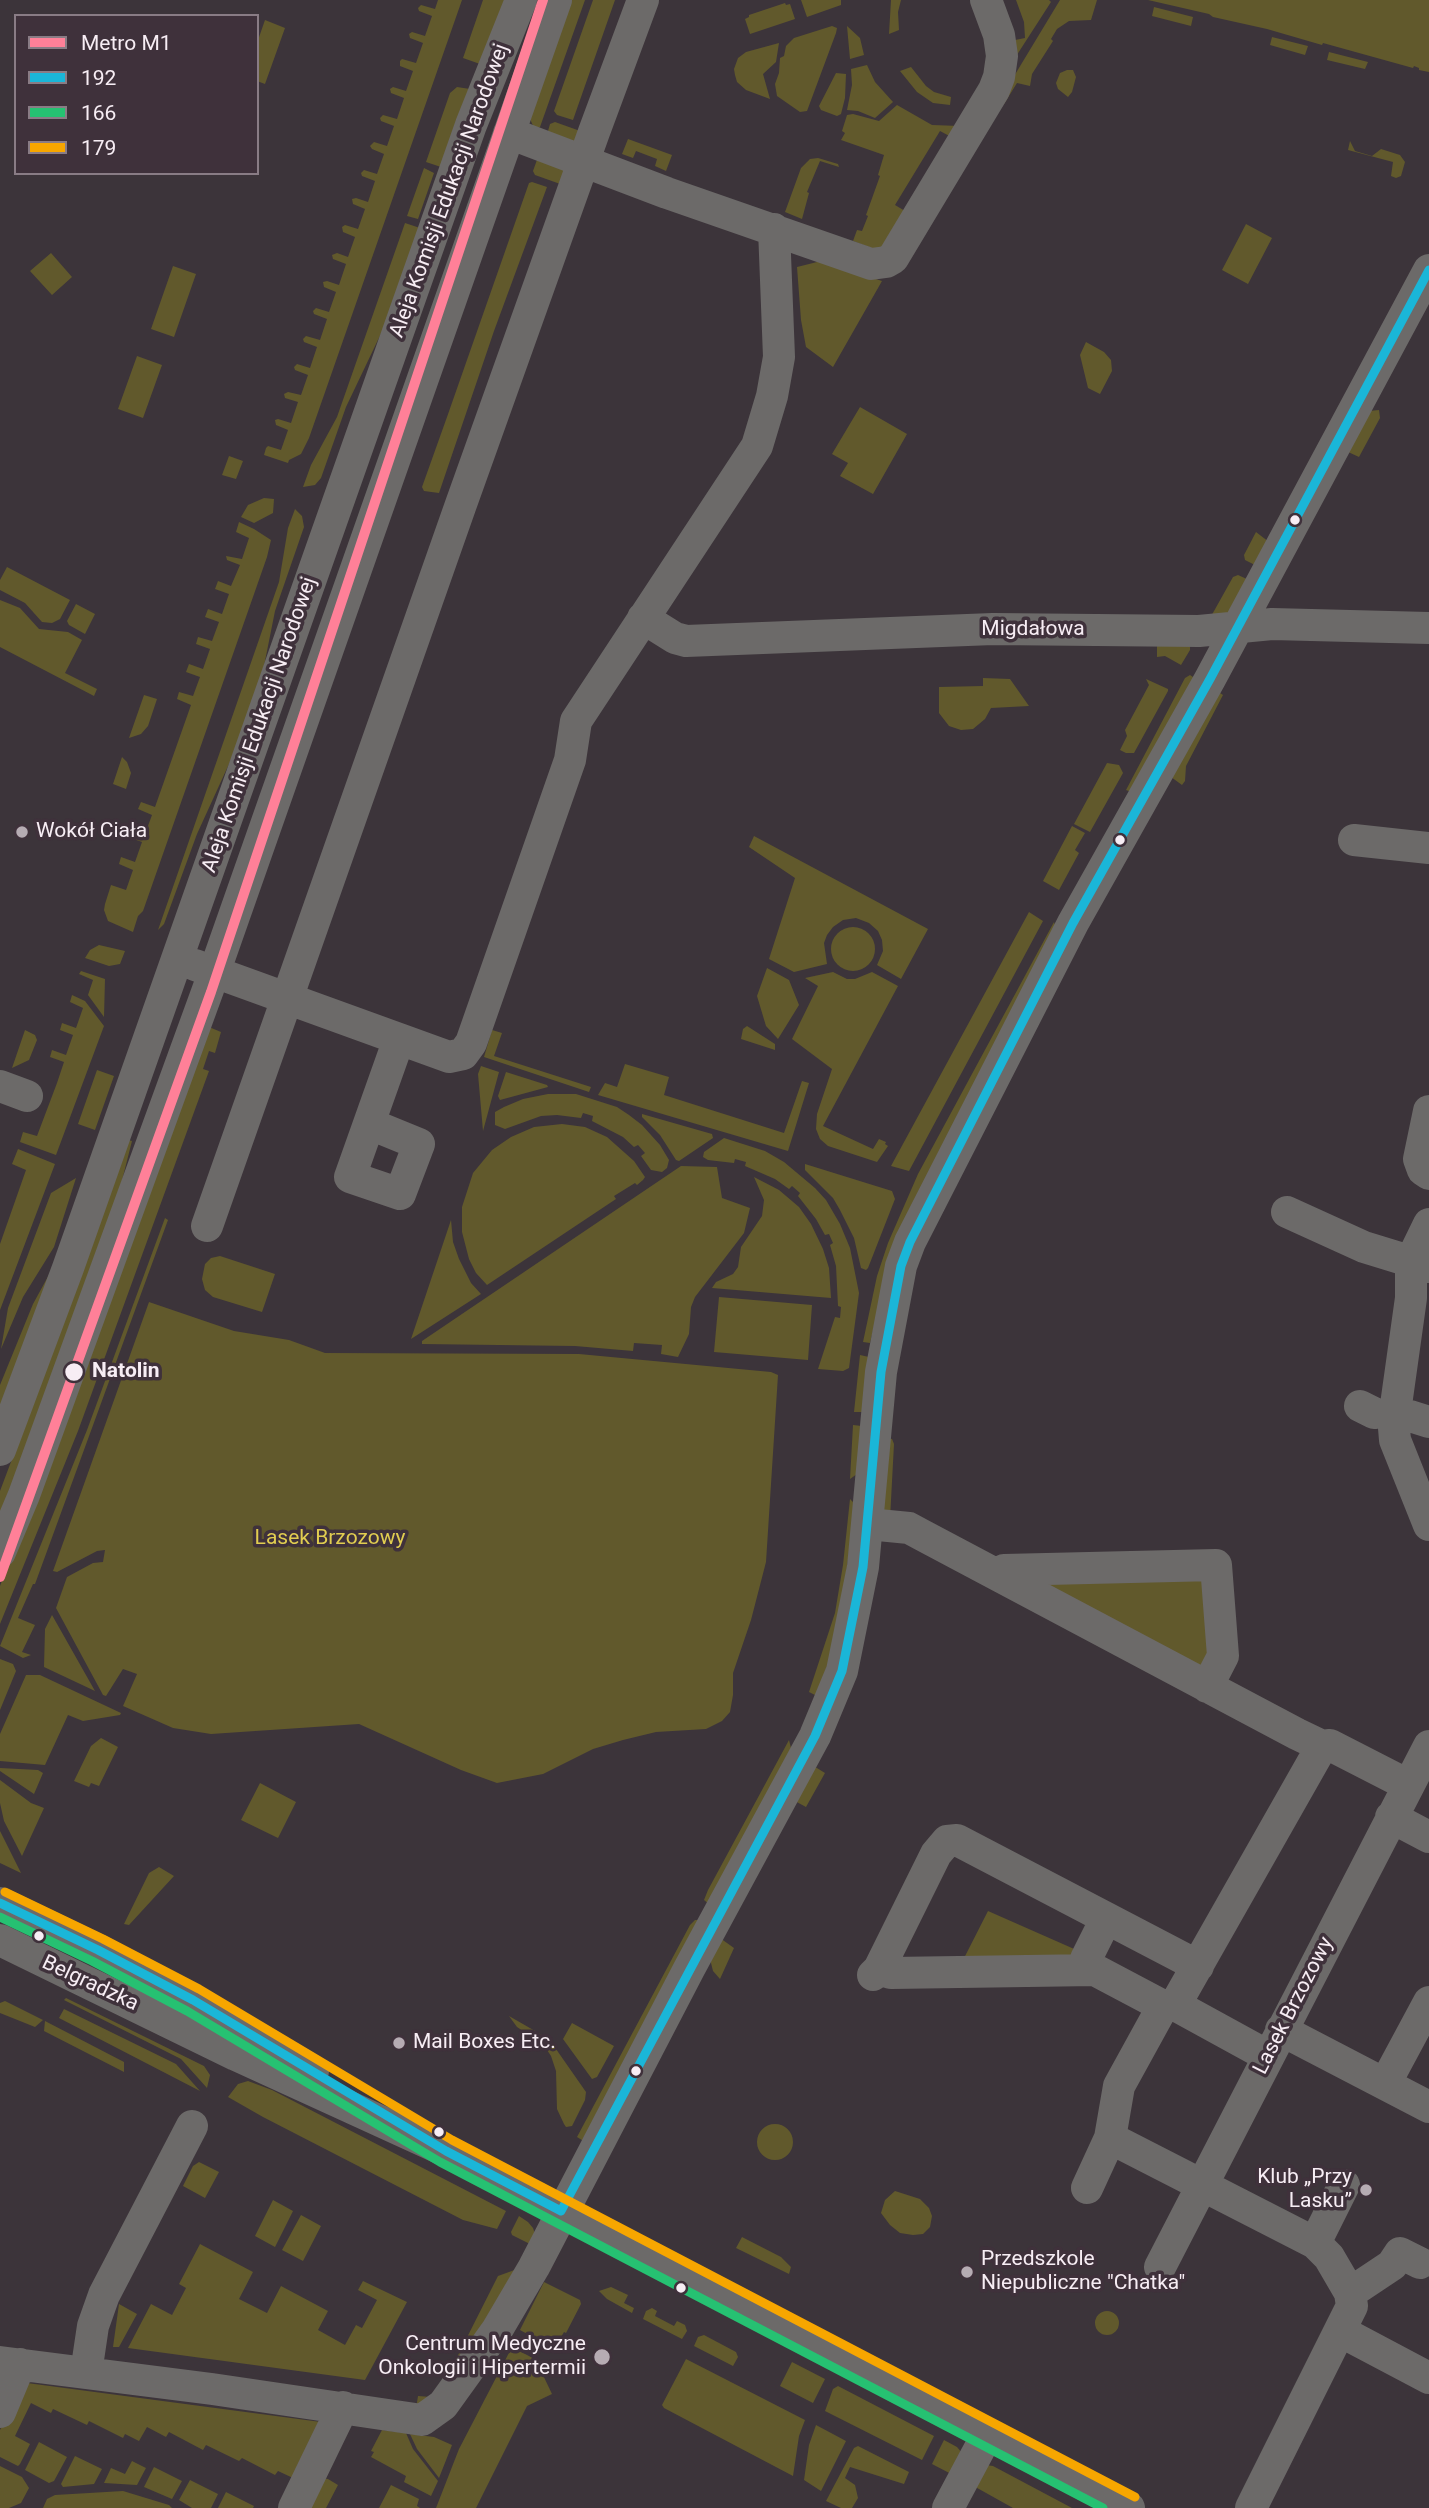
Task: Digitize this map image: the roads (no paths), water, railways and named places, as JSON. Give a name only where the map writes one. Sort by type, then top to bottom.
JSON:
[{"type":"street","name":"Aleja Komisji Edukacji Narodowej","points":[[0,1450],[73,1256],[467,137],[522,0]]},
{"type":"street","name":"Aleja Komisji Edukacji Narodowej","points":[[0,1552],[24,1495],[214,973],[556,0]]},
{"type":"street","points":[[207,1226],[330,872],[643,0]]},
{"type":"street","points":[[509,133],[871,264],[886,262],[892,258],[994,90],[999,77],[1002,56],[999,35],[986,0]]},
{"type":"street","points":[[177,959],[449,1057],[463,1054],[471,1043],[570,760],[576,721],[757,446],[772,396],[779,357],[774,229]]},
{"type":"street","points":[[0,2412],[10,2363],[422,2420],[443,2405],[504,2319],[821,1724],[845,1661],[861,1583],[881,1372],[904,1256],[1073,923],[1238,626],[1429,270]]},
{"type":"street","name":"Migdałowa","points":[[643,618],[681,641],[993,629],[1199,631],[1272,624],[1384,629],[1429,628]]},
{"type":"street","points":[[1354,840],[1429,848]]},
{"type":"street","points":[[370,1124],[399,1040]]},
{"type":"street","points":[[1429,1111],[1419,1158],[1423,1170],[1429,1174]]},
{"type":"street","points":[[1287,1212],[1364,1247],[1420,1264]]},
{"type":"street","points":[[1429,1224],[1412,1298],[1393,1415],[1395,1440],[1429,1525]]},
{"type":"street","points":[[868,1524],[909,1528],[1207,1687],[1322,1746],[1330,1745],[1408,1785]]},
{"type":"street","points":[[1000,1576],[1004,1570],[1221,1564],[1223,1656],[1207,1687]]},
{"type":"street","points":[[1087,2188],[1110,2138],[1119,2086],[1169,2006],[1198,1966],[1322,1746]]},
{"type":"street","name":"Lasek Brzozowy","points":[[1160,2267],[1429,1746]]},
{"type":"street","points":[[1391,1817],[1429,1837]]},
{"type":"street","points":[[1198,1966],[957,1840],[947,1841],[936,1854],[876,1972],[1095,1969],[1169,2006],[1385,2084],[1429,2107]]},
{"type":"street","name":"Belgradzka","points":[[0,1903],[193,2000],[446,2151]]},
{"type":"street","points":[[1088,1970],[1086,1959],[1106,1919]]},
{"type":"street","name":"Belgradzka","points":[[0,1940],[236,2055],[446,2151],[1129,2508]]},
{"type":"street","points":[[1385,2084],[1429,2002]]},
{"type":"street","points":[[86,2373],[93,2326],[104,2295],[192,2126]]},
{"type":"street","points":[[1110,2138],[1315,2244],[1329,2257],[1350,2293],[1352,2306],[1251,2508]]},
{"type":"street","points":[[1315,2244],[1344,2185]]},
{"type":"street","points":[[1350,2293],[1392,2265],[1400,2253],[1420,2263]]},
{"type":"street","points":[[1340,2331],[1429,2378]]},
{"type":"street","points":[[295,2508],[343,2407]]},
{"type":"street","points":[[948,2508],[987,2435]]},
{"type":"metro line","name":"M1","points":[[0,1577],[211,992],[543,0]]},
{"type":"place","name":"Wokół Ciała","points":[[22,832]]},
{"type":"place","name":"Natolin","points":[[74,1372]]},
{"type":"place","name":"Mail Boxes Etc.","points":[[399,2043]]},
{"type":"place","name":"Klub „Przy Lasku”","points":[[1366,2190]]},
{"type":"place","name":"Przedszkole Niepubliczne \"Chatka\"","points":[[967,2272]]},
{"type":"place","name":"Centrum Medyczne Onkologii i Hipertermii","points":[[602,2357]]}]
